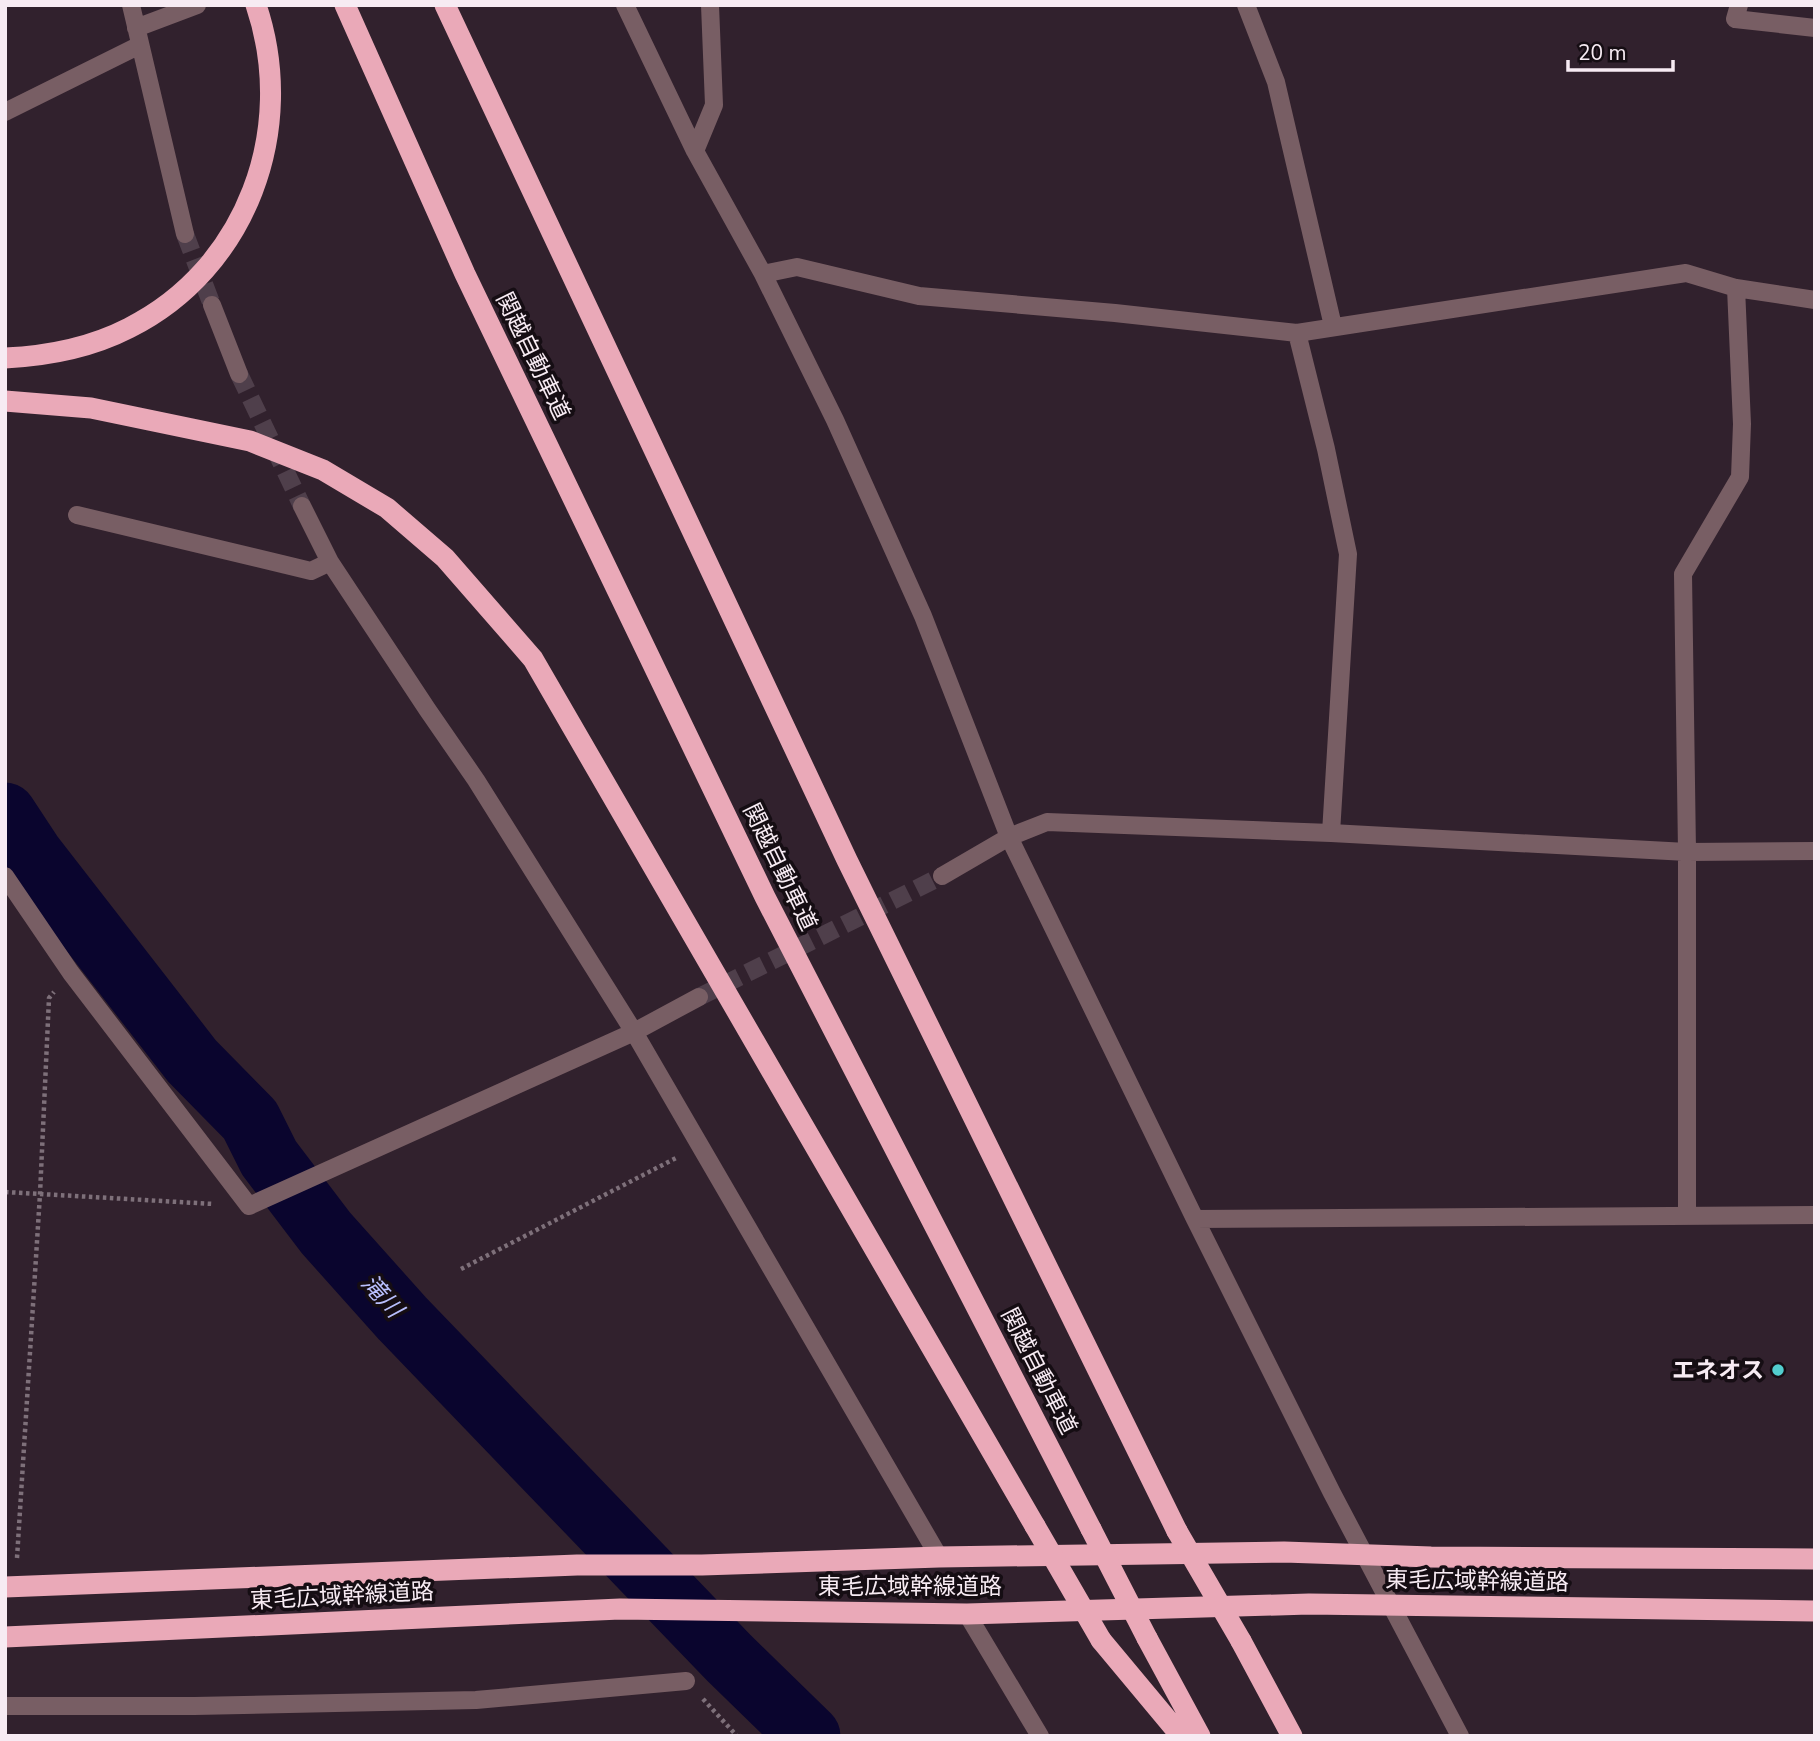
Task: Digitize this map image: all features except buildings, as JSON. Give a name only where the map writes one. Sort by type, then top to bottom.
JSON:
[{"type":"highway","points":[[5,358],[74,348],[129,328],[178,296],[223,249],[247,204],[264,162],[271,112],[269,58],[256,5]]},
{"type":"highway","name":"関越自動車道","points":[[345,5],[465,274],[765,897],[1200,1736]]},
{"type":"highway","points":[[446,5],[847,860],[1177,1531],[1292,1736]]},
{"type":"highway","points":[[5,401],[91,408],[250,441],[323,470],[387,508],[445,558],[533,659],[1101,1640],[1181,1736]]},
{"type":"highway","name":"東毛広域幹線道路","points":[[10,1587],[577,1565],[702,1565],[939,1557],[1284,1552],[1815,1559]]},
{"type":"highway","name":"東毛広域幹線道路","points":[[5,1637],[620,1609],[967,1614],[1309,1604],[1815,1611]]},
{"type":"street","points":[[131,5],[186,234]]},
{"type":"street","points":[[5,112],[197,5]]},
{"type":"street","points":[[625,5],[695,151],[763,274],[835,420],[923,616],[1009,837],[1363,1555],[1460,1736]]},
{"type":"street","points":[[695,151],[714,105],[710,5]]},
{"type":"street","points":[[1246,5],[1276,82],[1333,326]]},
{"type":"street","points":[[1739,5],[1735,19],[1815,28]]},
{"type":"street","points":[[763,274],[797,267],[919,296],[1115,313],[1297,333],[1686,273],[1736,288],[1815,300]]},
{"type":"street","points":[[1686,1214],[1687,852],[1683,574],[1740,477],[1742,424],[1736,288]]},
{"type":"street","points":[[212,305],[239,374]]},
{"type":"street","points":[[1297,333],[1326,449],[1348,554],[1331,833]]},
{"type":"street","points":[[302,506],[330,562],[476,780],[634,1032],[939,1557]]},
{"type":"street","points":[[77,515],[312,571],[330,562]]},
{"type":"street","points":[[942,876],[1009,837],[1047,822],[1331,833],[1687,852],[1815,851]]},
{"type":"street","points":[[5,876],[71,973],[255,1204],[634,1032],[699,997]]},
{"type":"street","points":[[1195,1219],[1815,1215]]},
{"type":"street","points":[[967,1614],[1040,1736]]},
{"type":"street","points":[[5,1706],[207,1706],[476,1700],[686,1681]]},
{"type":"path","points":[[10,1587],[40,1194],[49,998],[71,973]]},
{"type":"path","points":[[461,1269],[700,1146]]},
{"type":"path","points":[[5,1192],[255,1204]]},
{"type":"path","points":[[686,1681],[737,1736]]},
{"type":"waterway","name":"滝川","points":[[5,814],[32,855],[192,1061],[250,1120],[269,1158],[326,1233],[402,1318],[729,1658],[809,1736]]},
{"type":"tunnel","points":[[185,234],[212,305]]},
{"type":"tunnel","points":[[239,374],[302,506]]},
{"type":"tunnel","points":[[699,997],[942,876]]},
{"type":"place","name":"エネオス","points":[[1778,1370]]}]
